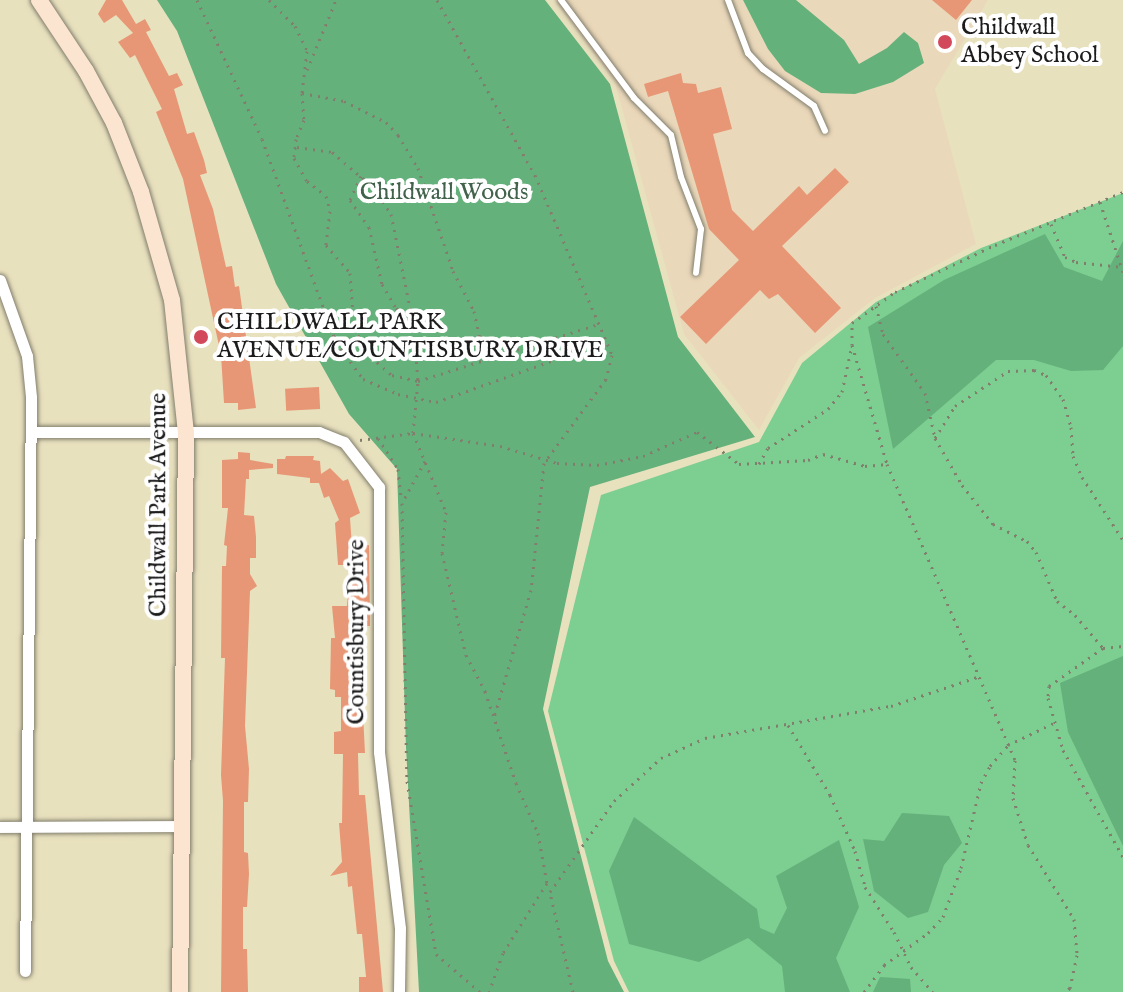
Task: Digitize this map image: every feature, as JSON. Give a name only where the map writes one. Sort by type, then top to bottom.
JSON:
[{"type":"street","name":"Childwall Park Avenue","points":[[39,0],[86,71],[114,123],[141,192],[172,300],[186,433],[180,992]]},
{"type":"street","points":[[0,280],[27,356],[32,432],[25,971]]},
{"type":"street","points":[[32,432],[186,433],[293,429],[319,432],[344,442]]},
{"type":"street","name":"Countisbury Drive","points":[[344,442],[379,487],[379,752],[400,928],[399,992]]},
{"type":"street","points":[[0,827],[181,826]]},
{"type":"lane","points":[[561,0],[634,98],[671,135],[681,177],[701,229],[696,273]]},
{"type":"lane","points":[[728,0],[748,53],[763,69],[814,106],[825,131]]},
{"type":"path","points":[[197,0],[262,139],[336,342],[363,379],[398,394],[436,402],[607,341]]},
{"type":"path","points":[[269,0],[295,26],[307,51],[302,93],[304,120],[294,158],[307,181],[326,196],[330,211],[326,245],[350,273],[354,328],[371,357],[392,375],[418,381],[485,363],[599,324]]},
{"type":"path","points":[[305,74],[336,0]]},
{"type":"path","points":[[437,0],[535,175],[612,355],[606,379],[546,460],[531,590],[494,717]]},
{"type":"path","points":[[302,93],[344,101],[386,122],[398,135],[418,168],[453,271],[474,311],[485,363]]},
{"type":"path","points":[[295,147],[332,152],[361,175],[391,214],[413,322],[418,381],[413,433],[446,512],[442,553],[466,655],[494,717],[538,833],[573,992]]},
{"type":"path","points":[[361,175],[350,200],[369,227],[382,284],[396,308],[413,322]]},
{"type":"path","points":[[759,464],[768,448],[828,409],[842,392],[852,345],[852,323],[895,292],[995,245],[1123,192]]},
{"type":"path","points":[[1051,224],[1065,257],[1076,262],[1122,269],[1100,202]]},
{"type":"path","points":[[876,306],[883,334],[925,393],[935,438],[962,485],[993,524],[1027,541],[1036,552],[1057,601],[1082,621],[1103,648]]},
{"type":"path","points":[[852,345],[887,464],[1015,760],[1013,798],[1028,845],[1074,919],[1077,955],[1070,988],[1065,992]]},
{"type":"path","points":[[935,438],[955,406],[1008,371],[1034,370],[1046,375],[1063,399],[1071,427],[1073,456],[1082,477],[1123,540]]},
{"type":"path","points":[[344,442],[413,433],[500,446],[546,460],[597,465],[643,456],[697,432],[739,464],[808,460],[823,454],[865,466],[887,464]]},
{"type":"path","points":[[378,438],[398,469],[402,503],[407,781],[425,897],[436,954],[480,992]]},
{"type":"path","points":[[402,503],[425,461]]},
{"type":"path","points":[[1123,646],[1103,648],[1049,686],[1048,698],[1063,750],[1123,857]]},
{"type":"path","points":[[550,892],[614,801],[661,758],[705,738],[891,706],[977,677]]},
{"type":"path","points":[[864,992],[884,965],[928,933],[943,917],[967,848],[981,783],[990,766],[1008,745],[1054,723]]},
{"type":"path","points":[[788,725],[830,795],[855,851],[865,887],[916,974],[933,992]]},
{"type":"path","points":[[489,992],[503,953],[547,883]]},
{"type":"shaded area","points":[[554,0],[988,0],[935,89],[976,244],[875,298],[799,358],[759,430],[684,334],[615,83]]},
{"type":"green space","name":"Childwall Woods","points":[[157,0],[545,0],[610,84],[678,337],[755,437],[590,487],[543,709],[608,961],[624,992],[419,992],[406,747],[397,469],[349,414],[276,284],[177,31]]},
{"type":"green space","points":[[743,0],[796,0],[844,40],[859,64],[887,48],[904,32],[918,43],[924,63],[893,82],[855,94],[821,93],[785,71],[768,49]]},
{"type":"green space","points":[[1123,193],[1123,992],[629,992],[614,961],[548,711],[601,495],[759,442],[802,363],[876,302],[981,248]]},
{"type":"green space","points":[[1045,234],[1064,267],[1102,281],[1123,241],[1123,346],[1103,370],[1071,371],[1034,360],[996,360],[893,449],[868,327],[944,280]]},
{"type":"green space","points":[[1123,656],[1123,846],[1068,732],[1060,683]]},
{"type":"green space","points":[[902,813],[949,816],[962,843],[944,865],[928,912],[908,918],[874,891],[863,839],[884,841]]},
{"type":"green space","points":[[634,817],[757,909],[760,928],[774,934],[787,908],[776,876],[839,840],[859,907],[836,958],[850,992],[785,992],[782,966],[748,938],[699,962],[629,944],[609,871]]},
{"type":"green space","points":[[880,977],[910,979],[911,992],[873,992]]},
{"type":"building","points":[[106,0],[122,0],[136,24],[145,19],[151,30],[146,32],[169,76],[177,73],[183,85],[174,89],[187,134],[194,132],[204,160],[207,173],[200,175],[213,209],[226,267],[232,266],[235,287],[239,286],[256,408],[238,410],[238,403],[224,403],[221,355],[183,179],[156,112],[162,109],[135,55],[130,58],[118,42],[133,33],[116,15],[104,23],[98,14]]},
{"type":"building","points":[[932,0],[972,0],[956,20]]},
{"type":"building","points":[[681,73],[683,83],[696,84],[698,93],[721,87],[732,129],[713,134],[732,210],[753,231],[799,186],[807,195],[835,168],[849,182],[782,246],[841,308],[815,333],[778,294],[769,299],[760,290],[706,344],[680,317],[739,260],[709,229],[668,91],[648,97],[644,84]]},
{"type":"building","points":[[319,387],[320,409],[286,411],[285,389]]},
{"type":"building","points":[[238,452],[250,453],[250,460],[273,464],[273,468],[249,470],[244,515],[254,516],[256,558],[250,558],[250,574],[257,586],[250,591],[245,726],[249,769],[248,802],[244,802],[244,852],[248,853],[249,874],[247,907],[243,907],[243,949],[247,949],[248,992],[221,992],[221,775],[225,658],[221,658],[222,566],[226,566],[227,546],[224,545],[228,508],[222,508],[222,460],[238,459]]},
{"type":"building","points":[[286,456],[314,456],[313,460],[320,461],[321,474],[330,468],[343,481],[348,479],[360,513],[350,518],[352,547],[369,545],[370,626],[364,626],[361,674],[365,753],[358,753],[359,795],[365,795],[383,992],[359,992],[359,977],[366,977],[362,934],[357,934],[352,886],[348,887],[347,872],[330,876],[342,862],[339,823],[342,823],[343,754],[334,754],[334,732],[341,731],[341,697],[335,697],[335,690],[330,689],[331,638],[335,638],[332,606],[347,606],[350,565],[338,565],[335,523],[339,520],[329,496],[324,498],[319,483],[310,483],[310,478],[277,474],[277,459],[285,459]]},
{"type":"place","name":"Childwall Abbey School","points":[[945,42]]},
{"type":"place","name":"CHILDWALL PARK AVENUE/COUNTISBURY DRIVE","points":[[201,337]]}]
